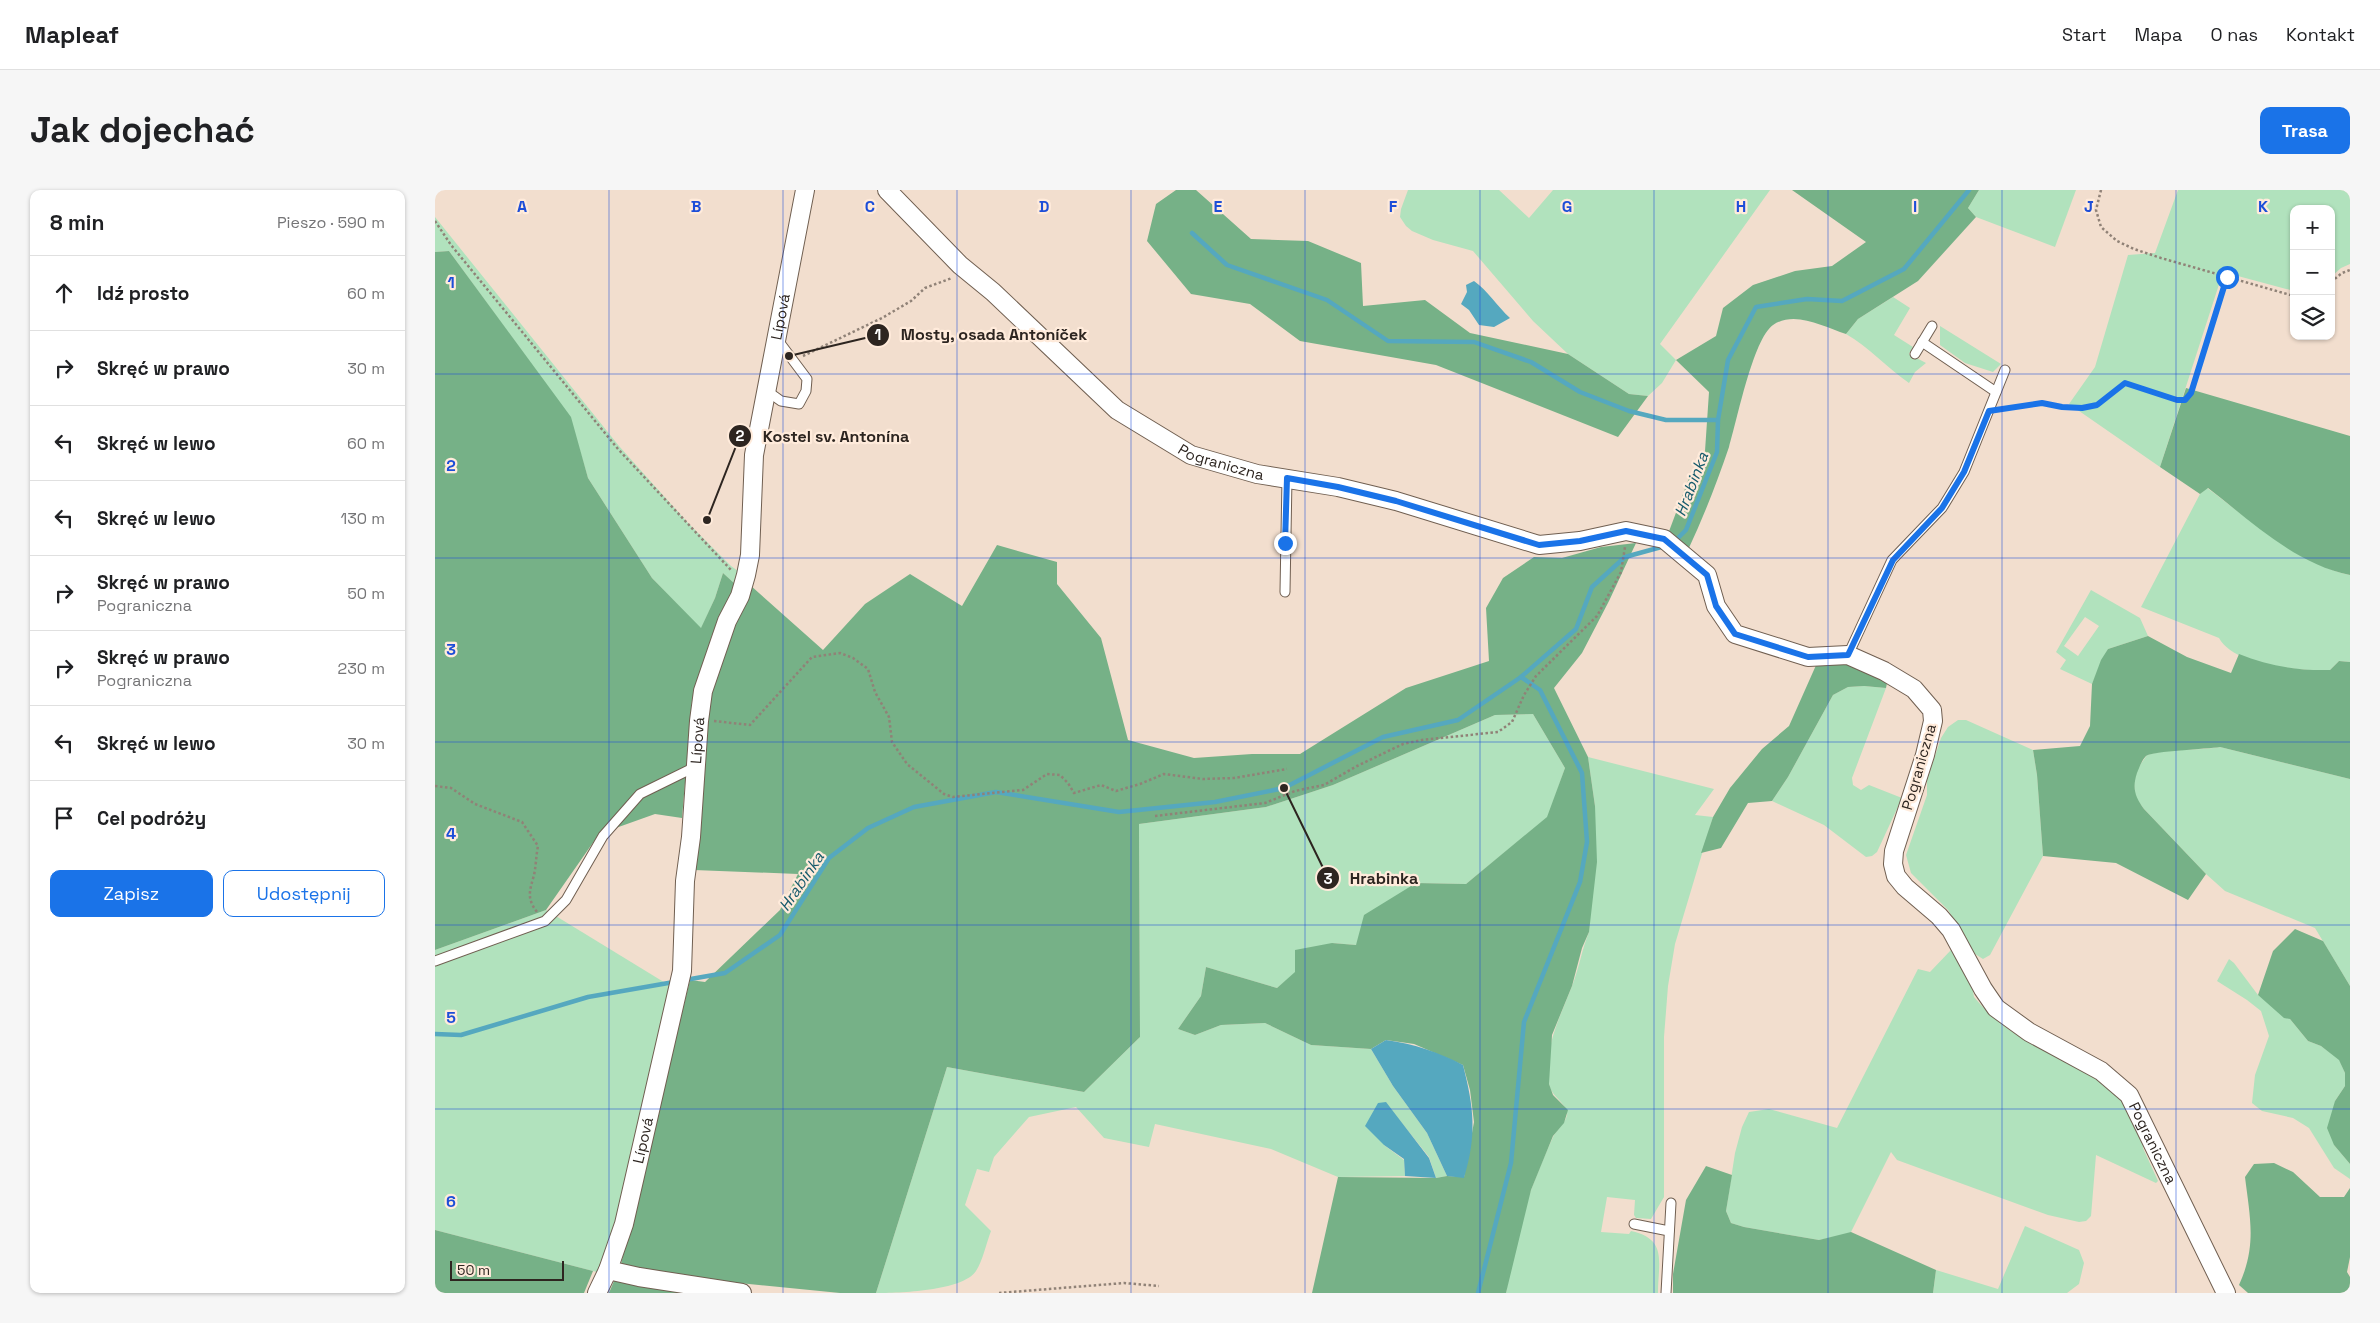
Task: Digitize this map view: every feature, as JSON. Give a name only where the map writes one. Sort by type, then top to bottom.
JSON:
[{"type":"street","name":"Lípová","points":[[597,1293],[608,1270],[625,1224],[680,982],[684,949],[685,880],[703,691],[727,621],[740,596],[746,575],[750,555],[754,455],[805,190]]},
{"type":"street","name":"Pograniczna","points":[[887,190],[968,272],[993,292],[1117,410],[1191,455],[1257,474],[1338,487],[1396,501],[1539,545],[1580,541],[1626,531],[1664,539],[1707,575],[1716,606],[1735,634],[1808,657],[1848,655],[1884,671],[1914,689],[1931,710],[1933,721],[1925,755],[1894,851],[1893,864],[1896,876],[1905,887],[1939,916],[1951,930],[1983,990],[1996,1008],[2029,1032],[2101,1071],[2129,1094],[2226,1293]]},
{"type":"street","points":[[608,1270],[639,1277],[742,1293]]},
{"type":"lane","points":[[1915,354],[1932,326]]},
{"type":"lane","points":[[767,391],[781,401],[799,404],[806,391],[807,379],[777,339]]},
{"type":"lane","points":[[1922,342],[1996,392]]},
{"type":"lane","points":[[1848,655],[1893,560],[1942,508],[1964,472],[2005,370]]},
{"type":"lane","points":[[1285,592],[1287,478]]},
{"type":"lane","points":[[435,961],[545,921],[566,900],[603,836],[639,794],[697,766]]},
{"type":"lane","points":[[1666,1293],[1671,1203]]},
{"type":"lane","points":[[1634,1224],[1669,1231]]},
{"type":"path","points":[[2101,190],[2096,210],[2101,227],[2117,241],[2161,258],[2290,295]]},
{"type":"path","points":[[435,221],[457,252],[618,449],[717,558],[732,571],[746,575]]},
{"type":"path","points":[[2335,279],[2350,270]]},
{"type":"path","points":[[793,361],[882,318],[911,301],[925,288],[968,272]]},
{"type":"path","points":[[1989,411],[2042,403],[2082,408],[2097,405],[2125,383],[2177,400],[2185,400],[2191,393],[2227,277]]},
{"type":"path","points":[[1155,816],[1265,803],[1295,792],[1323,785],[1391,750],[1422,740],[1498,732],[1512,722],[1523,695],[1536,676],[1597,616],[1621,572],[1625,547]]},
{"type":"path","points":[[699,721],[750,725],[812,657],[840,653],[853,658],[868,669],[875,692],[889,717],[892,742],[907,764],[944,794],[953,797],[1023,790],[1047,774],[1060,775],[1074,793],[1101,785],[1116,791],[1141,784],[1165,774],[1203,779],[1234,778],[1287,769]]},
{"type":"path","points":[[435,786],[451,788],[475,804],[522,822],[538,846],[534,874],[529,890],[533,906],[545,921]]},
{"type":"path","points":[[999,1293],[1124,1283],[1159,1286]]},
{"type":"green space","points":[[1176,190],[1196,190],[1251,239],[1308,241],[1361,263],[1363,306],[1425,300],[1470,333],[1568,354],[1629,394],[1648,396],[1618,437],[1436,365],[1300,341],[1250,304],[1191,294],[1147,241],[1156,204]]},
{"type":"green space","points":[[1408,190],[1499,190],[1529,218],[1553,190],[1770,190],[1660,344],[1676,360],[1662,383],[1648,396],[1629,394],[1568,354],[1533,321],[1473,251],[1433,240],[1412,231],[1406,226],[1400,217]]},
{"type":"green space","points":[[1792,190],[1979,190],[1968,208],[1976,217],[1918,281],[1858,319],[1846,334],[1800,319],[1782,321],[1773,325],[1766,333],[1752,363],[1729,447],[1705,512],[1688,550],[1668,534],[1689,478],[1705,451],[1709,392],[1676,360],[1716,336],[1723,308],[1753,285],[1795,271],[1832,266],[1866,242]]},
{"type":"green space","points":[[1979,190],[2076,190],[2055,247],[1976,217],[1968,208]]},
{"type":"green space","points":[[2178,190],[2350,190],[2350,264],[2335,273],[2335,205],[2290,205],[2290,290],[2223,272],[2160,467],[2069,404],[2095,367],[2128,255],[2155,253]]},
{"type":"green space","points":[[435,217],[619,446],[687,522],[738,571],[735,584],[723,573],[715,598],[701,629],[652,578],[588,478],[570,417],[449,251],[435,252]]},
{"type":"green space","points":[[449,251],[571,417],[588,478],[652,578],[701,628],[715,598],[723,573],[735,584],[728,605],[712,635],[692,700],[682,818],[655,814],[599,834],[546,910],[435,950],[435,252]]},
{"type":"green space","points":[[1893,297],[1910,308],[1894,335],[1913,347],[1909,354],[1926,363],[1915,372],[1909,383],[1846,334],[1858,319]]},
{"type":"green space","points":[[1940,326],[2001,364],[1993,372],[1965,363],[1940,345]]},
{"type":"green space","points":[[2186,388],[2350,436],[2350,575],[2330,569],[2292,551],[2257,527],[2208,488],[2200,494],[2160,467]]},
{"type":"green space","points":[[2207,488],[2294,551],[2313,562],[2350,575],[2350,662],[2339,661],[2330,670],[2318,670],[2286,668],[2253,661],[2227,647],[2219,638],[2141,607],[2200,494]]},
{"type":"green space","points":[[1636,543],[1582,653],[1554,688],[1588,757],[1595,806],[1597,862],[1589,932],[1582,948],[1572,986],[1552,1035],[1549,1084],[1553,1095],[1568,1110],[1564,1123],[1553,1136],[1531,1190],[1506,1293],[1312,1293],[1338,1177],[1464,1177],[1474,1122],[1470,1090],[1463,1065],[1414,1044],[1386,1040],[1371,1049],[1311,1045],[1265,1023],[1221,1025],[1195,1035],[1178,1029],[1201,996],[1206,967],[1277,988],[1295,972],[1295,950],[1332,943],[1356,945],[1364,915],[1416,883],[1466,884],[1547,817],[1565,768],[1533,714],[1495,715],[1333,785],[1266,807],[1139,824],[1140,1037],[1084,1092],[947,1067],[876,1293],[840,1293],[729,1282],[725,1293],[609,1293],[621,1264],[690,980],[705,982],[780,910],[798,874],[694,870],[708,700],[728,635],[750,585],[823,650],[865,604],[910,574],[962,606],[997,545],[1057,562],[1057,584],[1101,638],[1128,740],[1194,758],[1252,754],[1300,754],[1406,688],[1489,661],[1486,608],[1503,578],[1534,557],[1562,558],[1601,547]]},
{"type":"green space","points":[[2091,590],[2140,618],[2148,636],[2108,649],[2092,684],[2060,669],[2066,660],[2056,652]],"holes":[[[2085,617],[2099,626],[2078,656],[2064,646]]]},
{"type":"green space","points":[[2148,636],[2187,657],[2231,673],[2239,654],[2272,665],[2307,670],[2330,670],[2339,661],[2350,662],[2350,779],[2220,747],[2151,754],[2143,760],[2135,783],[2135,792],[2138,800],[2144,809],[2206,874],[2188,900],[2116,863],[2043,856],[2037,775],[2033,750],[2080,746],[2090,726],[2092,684],[2101,660],[2108,649]]},
{"type":"green space","points":[[1845,661],[1888,678],[1886,688],[1848,687],[1833,695],[1788,777],[1772,801],[1748,803],[1721,848],[1701,853],[1713,817],[1730,788],[1762,749],[1789,726],[1817,663]]},
{"type":"green space","points":[[1848,687],[1886,688],[1852,778],[1853,785],[1861,790],[1869,785],[1902,798],[1877,852],[1872,856],[1866,857],[1824,825],[1772,801],[1788,777],[1833,695]]},
{"type":"green space","points":[[1533,714],[1565,768],[1548,817],[1466,884],[1416,883],[1356,945],[1332,943],[1277,988],[1206,967],[1201,996],[1178,1029],[1195,1035],[1221,1025],[1265,1023],[1311,1045],[1371,1049],[1393,1086],[1427,1133],[1447,1176],[1436,1178],[1429,1157],[1385,1102],[1384,1145],[1404,1160],[1405,1176],[1338,1177],[1271,1149],[1155,1124],[1149,1147],[1104,1138],[1076,1107],[1029,1117],[994,1157],[989,1172],[977,1169],[965,1205],[991,1231],[983,1257],[976,1271],[969,1278],[958,1283],[929,1290],[876,1293],[947,1067],[1084,1092],[1140,1037],[1139,824],[1266,807],[1333,785],[1495,715]]},
{"type":"green space","points":[[1958,720],[1966,720],[2033,750],[2037,775],[2043,856],[1990,955],[1983,959],[1975,954],[1948,910],[1911,873],[1906,855],[1927,795],[1927,780],[1941,738],[1948,727]]},
{"type":"green space","points":[[2220,747],[2350,779],[2350,986],[2315,928],[2225,891],[2206,874],[2144,809],[2135,797],[2134,781],[2138,768],[2147,755],[2165,751]]},
{"type":"green space","points":[[1588,757],[1714,789],[1695,815],[1713,817],[1675,944],[1668,986],[1664,1037],[1664,1197],[1651,1219],[1636,1218],[1634,1215],[1635,1200],[1607,1197],[1601,1232],[1629,1234],[1631,1231],[1651,1240],[1656,1246],[1658,1253],[1658,1293],[1506,1293],[1526,1202],[1553,1137],[1565,1121],[1567,1115],[1567,1111],[1550,1089],[1548,1058],[1558,1021],[1589,932],[1595,806]]},
{"type":"green space","points":[[546,910],[685,995],[616,1277],[435,1230],[435,950]]},
{"type":"green space","points":[[2295,929],[2323,941],[2350,986],[2350,1164],[2334,1145],[2327,1128],[2335,1101],[2345,1086],[2345,1073],[2339,1060],[2321,1046],[2308,1041],[2290,1019],[2284,1018],[2258,995],[2273,951]]},
{"type":"green space","points":[[1951,950],[1972,985],[1974,997],[2001,1024],[2017,1035],[2083,1070],[2119,1093],[2143,1142],[2143,1148],[2158,1181],[2156,1183],[2096,1155],[2091,1216],[2086,1221],[2079,1222],[2048,1215],[1897,1160],[1891,1152],[1850,1234],[1819,1240],[1731,1223],[1726,1211],[1735,1153],[1742,1127],[1749,1112],[1769,1109],[1837,1128],[1918,969],[1930,972]]},
{"type":"green space","points":[[2229,959],[2258,995],[2290,1019],[2308,1041],[2321,1046],[2339,1059],[2345,1073],[2345,1086],[2335,1101],[2334,1145],[2350,1164],[2350,1179],[2334,1168],[2309,1128],[2293,1118],[2262,1111],[2252,1103],[2255,1075],[2269,1036],[2261,1011],[2217,981]]},
{"type":"green space","points":[[2274,1163],[2293,1172],[2320,1197],[2344,1197],[2350,1188],[2350,1257],[2347,1272],[2350,1277],[2350,1293],[2248,1293],[2239,1285],[2245,1271],[2251,1232],[2245,1177],[2254,1164]]},
{"type":"green space","points":[[1706,1166],[1732,1175],[1726,1211],[1731,1223],[1819,1240],[1851,1232],[1936,1270],[1933,1293],[1673,1293],[1673,1274],[1686,1200]]},
{"type":"green space","points":[[2025,1226],[2079,1250],[2084,1263],[2079,1284],[2067,1293],[1933,1293],[1936,1270],[1998,1289]]},
{"type":"green space","points":[[435,1230],[593,1271],[584,1293],[435,1293]]},
{"type":"water","points":[[1474,281],[1484,289],[1510,318],[1494,327],[1479,325],[1469,310],[1461,304],[1467,292],[1466,285]]},
{"type":"water","points":[[1386,1040],[1426,1049],[1463,1065],[1470,1095],[1473,1121],[1471,1148],[1464,1178],[1447,1176],[1427,1133],[1393,1086],[1371,1049]]},
{"type":"water","points":[[1386,1102],[1429,1158],[1436,1178],[1405,1176],[1404,1159],[1384,1145],[1365,1126],[1378,1103]]},
{"type":"waterway","name":"Hrabinka","points":[[1674,542],[1686,530],[1717,452],[1718,420],[1728,360],[1756,307],[1807,299],[1842,301],[1904,269],[1969,190]]},
{"type":"waterway","points":[[1192,233],[1227,265],[1327,300],[1388,341],[1474,342],[1531,362],[1580,392],[1629,411],[1666,420],[1718,420]]},
{"type":"waterway","name":"Hrabinka","points":[[685,980],[725,973],[780,935],[829,858],[868,828],[914,807],[996,792],[1119,812],[1215,802],[1284,788],[1383,737],[1458,720],[1521,677],[1576,629],[1592,587],[1625,557],[1665,546]]},
{"type":"waterway","points":[[1478,1293],[1511,1163],[1524,1022],[1580,882],[1587,842],[1582,773],[1540,690],[1521,677]]},
{"type":"waterway","name":"Hrabinka","points":[[435,1034],[461,1035],[588,997],[674,982]]},
{"type":"place","name":"Mosty, osada Antoníček","points":[[789,356]]},
{"type":"place","name":"Kostel sv. Antonína","points":[[707,520]]},
{"type":"place","name":"Hrabinka","points":[[1284,788]]},
{"type":"route","points":[[1285,543],[1287,478],[1338,487],[1396,501],[1539,545],[1580,541],[1626,531],[1664,539],[1707,575],[1716,606],[1735,634],[1808,657],[1848,655],[1893,560],[1942,508],[1964,472],[1989,411],[2042,403],[2082,408],[2097,405],[2125,383],[2177,400],[2185,400],[2191,393],[2227,277]]}]
